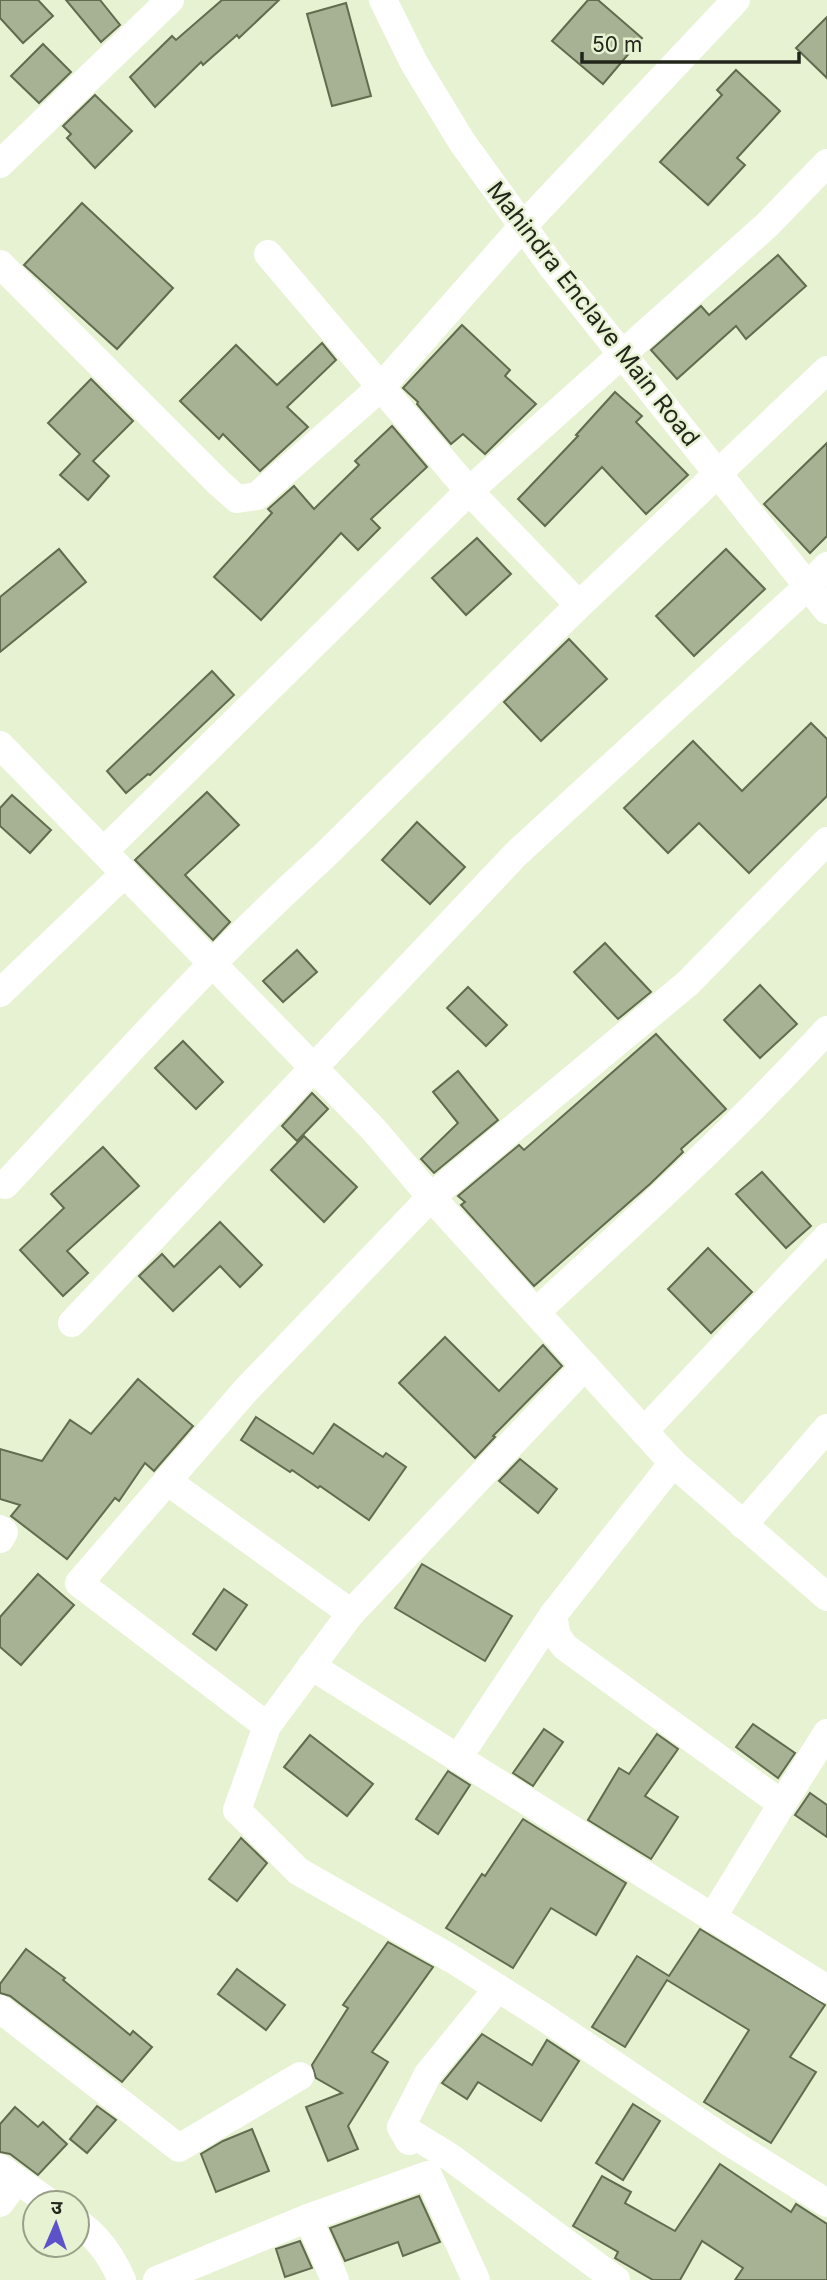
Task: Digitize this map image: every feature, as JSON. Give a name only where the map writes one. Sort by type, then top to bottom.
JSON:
[{"type":"street","points":[[0,164],[170,0]]},
{"type":"street","name":"Mahindra Enclave Main Road","points":[[383,0],[414,64],[462,142],[523,226],[827,610]]},
{"type":"street","points":[[0,264],[237,499],[257,496],[380,388],[523,226],[736,0]]},
{"type":"street","points":[[104,851],[469,491],[767,225],[827,163]]},
{"type":"street","points":[[268,254],[469,491],[579,605]]},
{"type":"street","points":[[5,1185],[212,963],[579,605],[827,370]]},
{"type":"street","points":[[72,1323],[516,855],[827,566]]},
{"type":"street","points":[[2,750],[104,851],[374,1130],[431,1197],[673,1463],[827,1597]]},
{"type":"street","points":[[267,1726],[79,1583],[246,1391],[431,1197],[688,983],[827,841]]},
{"type":"street","points":[[0,993],[125,873]]},
{"type":"street","points":[[536,1312],[635,1221],[827,1030]]},
{"type":"street","points":[[644,1431],[827,1237]]},
{"type":"street","points":[[585,1366],[351,1613],[267,1726],[237,1810],[298,1871],[452,1959],[726,2140],[827,2203]]},
{"type":"street","points":[[743,1525],[827,1427]]},
{"type":"street","points":[[458,1758],[553,1615],[673,1463]]},
{"type":"street","points":[[167,1481],[351,1613]]},
{"type":"street","points":[[0,1530],[4,1532],[0,1539]]},
{"type":"street","points":[[553,1615],[557,1636],[565,1647],[782,1804]]},
{"type":"street","points":[[312,1666],[827,1989]]},
{"type":"street","points":[[712,1918],[827,1733]]},
{"type":"street","points":[[401,2127],[428,2074],[498,1988]]},
{"type":"street","points":[[0,2009],[179,2148],[300,2076]]},
{"type":"street","points":[[401,2127],[428,2175],[476,2280]]},
{"type":"street","points":[[401,2127],[450,2157],[616,2280]]},
{"type":"street","points":[[0,2203],[8,2174],[30,2189]]},
{"type":"street","points":[[157,2280],[308,2218],[428,2175]]},
{"type":"street","points":[[308,2218],[335,2280]]},
{"type":"street","points":[[91,2232],[114,2262],[122,2280]]},
{"type":"building","points":[[0,0],[38,0],[53,16],[23,43],[0,18]]},
{"type":"building","points":[[66,0],[100,0],[120,25],[101,42]]},
{"type":"building","points":[[222,0],[279,0],[239,38],[237,35],[203,65],[201,62],[155,107],[130,77],[172,36],[176,40]]},
{"type":"building","points":[[588,0],[598,0],[642,38],[603,84],[552,41]]},
{"type":"building","points":[[346,3],[371,96],[332,106],[307,14]]},
{"type":"building","points":[[827,17],[827,78],[796,48]]},
{"type":"building","points":[[43,44],[71,72],[39,103],[11,76]]},
{"type":"building","points":[[736,70],[780,111],[737,158],[745,165],[708,205],[660,162],[722,95],[717,90]]},
{"type":"building","points":[[95,95],[132,131],[95,168],[67,138],[71,134],[63,126]]},
{"type":"building","points":[[82,203],[173,288],[117,349],[24,265]]},
{"type":"building","points":[[778,255],[806,286],[746,339],[736,326],[677,379],[651,350],[701,306],[709,315]]},
{"type":"building","points":[[462,325],[510,370],[505,376],[536,404],[485,454],[463,434],[451,444],[418,402],[403,388]]},
{"type":"building","points":[[322,343],[336,360],[287,407],[308,427],[260,471],[223,434],[219,439],[180,401],[236,345],[277,385]]},
{"type":"building","points":[[91,379],[133,421],[93,461],[109,476],[88,500],[60,475],[80,454],[48,423]]},
{"type":"building","points":[[615,392],[642,416],[636,422],[688,475],[646,514],[602,467],[545,526],[518,499],[578,436],[576,435]]},
{"type":"building","points":[[392,426],[427,467],[371,519],[380,528],[358,550],[341,533],[261,620],[214,577],[272,513],[268,509],[294,486],[314,509],[359,465],[355,461]]},
{"type":"building","points":[[827,443],[827,536],[810,553],[764,504]]},
{"type":"building","points":[[477,538],[511,574],[466,615],[432,578]]},
{"type":"building","points":[[59,549],[86,582],[0,652],[0,597]]},
{"type":"building","points":[[726,549],[765,589],[694,656],[656,616]]},
{"type":"building","points":[[569,639],[607,679],[541,741],[504,702]]},
{"type":"building","points":[[212,671],[234,695],[150,775],[126,793],[107,771]]},
{"type":"building","points":[[811,723],[827,739],[827,796],[749,873],[699,823],[668,853],[624,808],[693,741],[742,791]]},
{"type":"building","points":[[207,792],[239,825],[185,875],[230,922],[213,940],[135,860]]},
{"type":"building","points":[[12,795],[51,830],[30,853],[0,826],[0,808]]},
{"type":"building","points":[[417,822],[465,867],[430,904],[382,860]]},
{"type":"building","points":[[605,943],[651,992],[618,1019],[574,972]]},
{"type":"building","points":[[297,950],[317,972],[283,1002],[263,981]]},
{"type":"building","points":[[760,985],[797,1024],[760,1058],[724,1020]]},
{"type":"building","points":[[468,987],[507,1025],[486,1046],[447,1008]]},
{"type":"building","points":[[656,1034],[726,1109],[681,1149],[683,1152],[650,1184],[534,1286],[461,1205],[465,1202],[458,1196],[519,1145],[524,1150]]},
{"type":"building","points":[[183,1041],[223,1082],[196,1109],[155,1068]]},
{"type":"building","points":[[458,1071],[498,1120],[434,1173],[421,1159],[458,1123],[433,1092]]},
{"type":"building","points":[[312,1093],[328,1109],[297,1141],[282,1126]]},
{"type":"building","points":[[304,1136],[357,1187],[324,1222],[271,1170]]},
{"type":"building","points":[[103,1147],[139,1186],[67,1251],[88,1273],[63,1296],[20,1250],[64,1208],[51,1194]]},
{"type":"building","points":[[762,1172],[811,1226],[786,1248],[736,1194]]},
{"type":"building","points":[[220,1222],[262,1265],[240,1287],[220,1266],[173,1311],[139,1276],[162,1254],[174,1267]]},
{"type":"building","points":[[708,1248],[752,1292],[711,1333],[668,1289]]},
{"type":"building","points":[[445,1337],[499,1391],[543,1345],[562,1366],[475,1458],[399,1383]]},
{"type":"building","points":[[138,1379],[193,1426],[154,1471],[145,1463],[119,1501],[115,1498],[67,1559],[11,1516],[20,1505],[0,1499],[0,1449],[42,1461],[70,1420],[91,1434]]},
{"type":"building","points":[[256,1417],[313,1454],[334,1424],[383,1457],[386,1453],[406,1467],[369,1520],[320,1486],[318,1488],[292,1470],[290,1472],[241,1440]]},
{"type":"building","points":[[520,1459],[557,1489],[538,1513],[499,1481]]},
{"type":"building","points":[[422,1564],[512,1616],[485,1661],[395,1608]]},
{"type":"building","points":[[38,1574],[74,1605],[21,1665],[0,1647],[0,1617]]},
{"type":"building","points":[[224,1589],[247,1605],[216,1650],[193,1634]]},
{"type":"building","points":[[753,1724],[795,1753],[778,1778],[736,1747]]},
{"type":"building","points":[[544,1729],[563,1742],[533,1786],[513,1773]]},
{"type":"building","points":[[657,1734],[678,1749],[645,1796],[678,1817],[651,1859],[588,1820],[619,1768],[629,1774]]},
{"type":"building","points":[[310,1735],[373,1784],[347,1816],[284,1767]]},
{"type":"building","points":[[448,1771],[470,1785],[438,1834],[416,1819]]},
{"type":"building","points":[[810,1793],[827,1805],[827,1837],[795,1815]]},
{"type":"building","points":[[523,1819],[626,1883],[596,1935],[551,1908],[513,1968],[446,1928]]},
{"type":"building","points":[[241,1838],[267,1863],[237,1901],[209,1879]]},
{"type":"building","points":[[700,1929],[825,2005],[790,2057],[816,2072],[771,2143],[704,2102],[749,2030],[667,1980],[625,2047],[592,2027],[637,1956],[669,1976]]},
{"type":"building","points":[[388,1942],[433,1967],[372,2052],[388,2062],[348,2126],[358,2149],[328,2161],[306,2107],[342,2093],[316,2078],[312,2065],[348,2008],[343,2005]]},
{"type":"building","points":[[26,1949],[65,1978],[63,1980],[130,2035],[133,2031],[152,2047],[122,2082],[10,1996],[0,1993],[0,1984]]},
{"type":"building","points":[[237,1969],[285,2005],[266,2030],[218,1994]]},
{"type":"building","points":[[482,2034],[532,2065],[547,2040],[579,2061],[541,2121],[478,2082],[467,2099],[442,2083]]},
{"type":"building","points":[[633,2104],[660,2121],[623,2180],[596,2163]]},
{"type":"building","points":[[97,2106],[116,2120],[87,2153],[70,2139]]},
{"type":"building","points":[[15,2107],[38,2127],[43,2122],[67,2144],[38,2175],[10,2154],[0,2152],[0,2124]]},
{"type":"building","points":[[252,2129],[269,2171],[216,2192],[201,2154]]},
{"type":"building","points":[[720,2164],[791,2212],[796,2204],[827,2224],[827,2280],[735,2280],[743,2268],[702,2241],[680,2280],[653,2280],[615,2258],[618,2252],[573,2226],[602,2176],[631,2192],[625,2203],[675,2231]]},
{"type":"building","points":[[419,2196],[440,2242],[403,2256],[398,2242],[345,2261],[330,2228]]},
{"type":"building","points":[[300,2241],[312,2268],[285,2277],[276,2249]]}]
